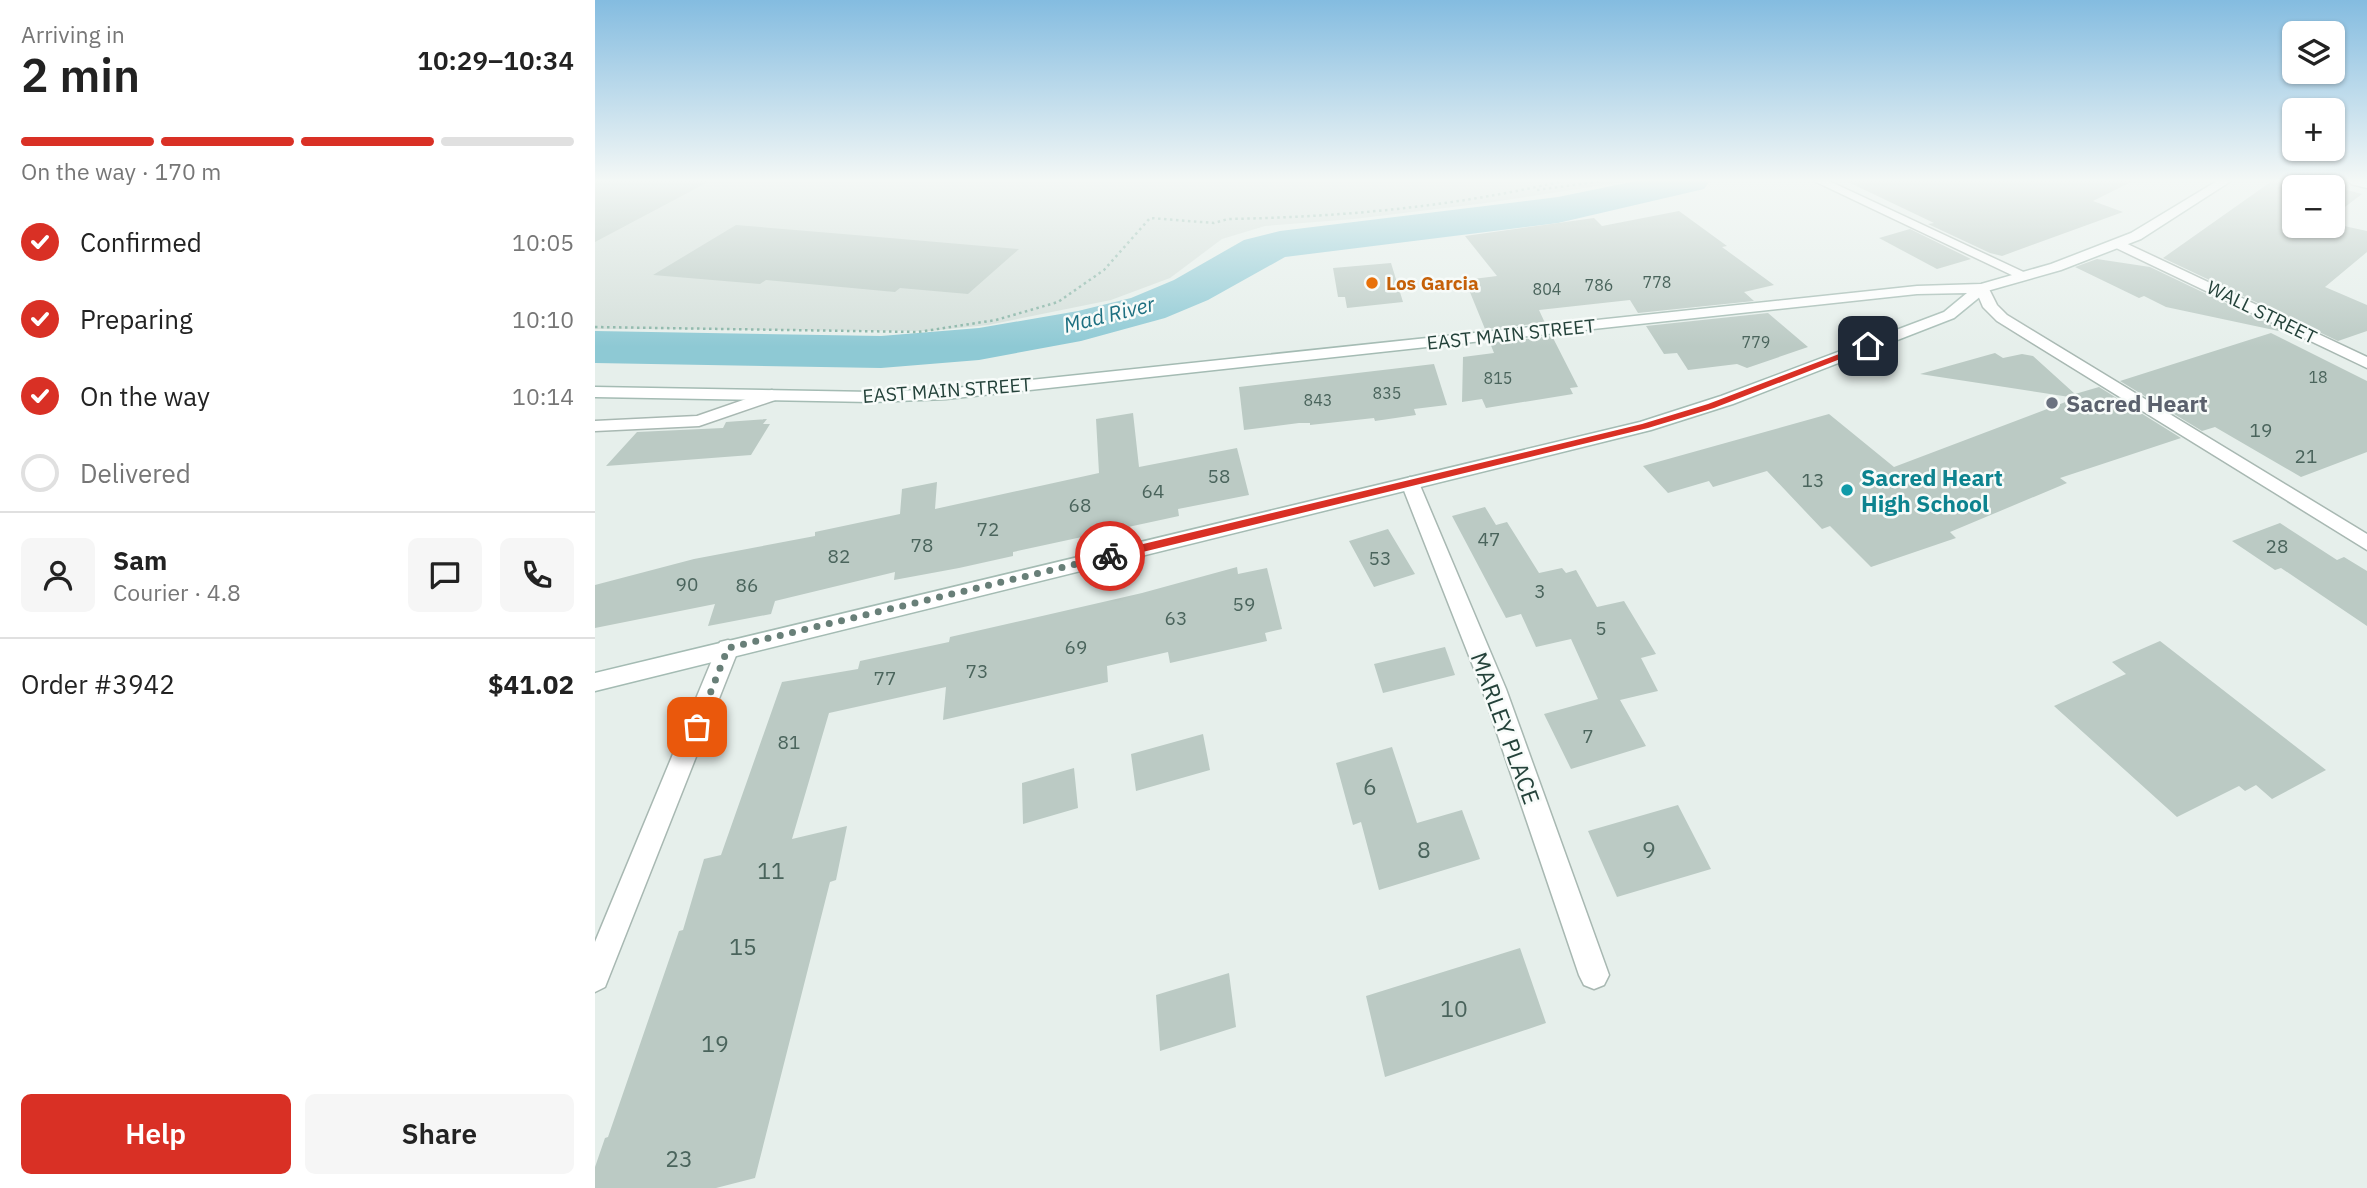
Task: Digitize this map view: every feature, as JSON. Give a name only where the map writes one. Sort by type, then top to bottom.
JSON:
[{"type":"main road","points":[[1940,236],[2023,275]]},
{"type":"main road","name":"EAST MAIN STREET","points":[[595,393],[896,396],[973,391],[1917,289],[1982,288],[2056,267],[2134,236]]},
{"type":"main road","name":"WALL STREET","points":[[2119,244],[2367,363]]},
{"type":"main road","points":[[595,682],[1644,426],[1694,411],[1949,315],[1982,288],[1990,307],[2002,318],[2367,543]]},
{"type":"main road","name":"EAST MAIN STREET","points":[[595,426],[699,421],[772,396]]},
{"type":"main road","name":"MARLEY PLACE","points":[[1410,483],[1494,689],[1594,975]]},
{"type":"main road","points":[[595,977],[728,648]]},
{"type":"path","points":[[595,327],[765,331],[941,330],[996,320],[1058,302],[1104,270],[1134,236]]},
{"type":"shaded area","points":[[595,236],[1230,236],[1222,239],[1170,278],[1111,300],[988,325],[930,331],[595,329]]},
{"type":"building","points":[[717,236],[871,236],[1019,249],[968,294],[900,288],[895,292],[766,280],[760,284],[653,275]]},
{"type":"building","points":[[1465,236],[1714,236],[1727,246],[1722,247],[1774,285],[1744,292],[1754,301],[1638,313],[1630,300],[1539,310],[1545,323],[1485,329],[1465,280],[1497,276]]},
{"type":"building","points":[[1925,236],[1971,259],[1937,269],[1879,238]]},
{"type":"building","points":[[1955,236],[2056,236],[2002,256]]},
{"type":"building","points":[[2194,236],[2367,236],[2367,252],[2325,287],[2367,305],[2367,331],[2338,341],[2163,258]]},
{"type":"building","points":[[2097,259],[2150,267],[2288,333],[2166,307],[2144,296],[2139,298],[2075,267]]},
{"type":"building","name":"Los Garcia","points":[[1391,263],[1403,302],[1347,308],[1345,297],[1338,297],[1333,268]]},
{"type":"building","points":[[1768,313],[1808,347],[1747,368],[1737,364],[1688,370],[1677,353],[1664,354],[1646,326]]},
{"type":"building","points":[[2271,333],[2367,381],[2367,452],[2301,477],[2215,427],[2202,431],[2120,381]]},
{"type":"building","points":[[1552,336],[1578,387],[1570,388],[1573,394],[1486,408],[1482,399],[1462,402],[1463,357],[1494,353],[1490,343]]},
{"type":"building","points":[[1995,353],[2003,358],[2022,354],[2033,356],[2075,394],[2099,387],[2181,438],[2060,478],[2067,483],[1950,532],[1956,538],[1871,567],[1830,526],[1822,529],[1767,471],[1713,487],[1709,481],[1668,493],[1643,466],[1829,414],[1894,467],[2076,398],[1920,374]]},
{"type":"building","points":[[1434,364],[1447,405],[1414,409],[1416,415],[1375,421],[1374,418],[1310,425],[1299,423],[1244,430],[1239,387]]},
{"type":"building","points":[[1133,413],[1139,467],[1237,448],[1249,495],[1178,509],[1179,516],[1013,552],[1013,556],[894,580],[895,572],[775,601],[771,614],[708,626],[715,604],[595,628],[595,585],[694,559],[815,536],[815,532],[900,514],[902,489],[937,482],[935,509],[1099,473],[1096,419]]},
{"type":"building","points":[[767,419],[763,424],[770,424],[751,455],[606,466],[637,432],[723,428],[726,422]]},
{"type":"building","points":[[1485,507],[1496,525],[1507,522],[1539,573],[1562,568],[1566,573],[1576,570],[1597,607],[1624,601],[1656,654],[1641,658],[1658,691],[1620,700],[1646,746],[1571,769],[1544,714],[1598,699],[1571,639],[1536,647],[1521,614],[1506,618],[1452,516]]},
{"type":"building","points":[[2280,523],[2337,560],[2344,557],[2367,571],[2367,626],[2281,568],[2275,570],[2232,541]]},
{"type":"building","points":[[1388,529],[1415,574],[1374,587],[1349,541]]},
{"type":"building","points":[[1237,567],[1238,574],[1267,568],[1282,629],[1265,633],[1267,641],[1170,663],[1168,652],[1107,666],[1108,682],[943,720],[946,687],[829,713],[792,839],[847,826],[836,880],[830,882],[755,1178],[716,1188],[595,1188],[595,1167],[605,1138],[608,1137],[679,931],[683,930],[704,859],[721,855],[782,682],[858,669],[860,661],[949,642],[950,637],[1142,593]]},
{"type":"building","points":[[2160,641],[2326,770],[2272,799],[2256,785],[2245,791],[2239,786],[2177,817],[2054,706],[2126,674],[2112,662]]},
{"type":"building","points":[[1445,647],[1455,675],[1383,693],[1374,664]]},
{"type":"building","points":[[1203,734],[1210,770],[1136,791],[1131,754]]},
{"type":"building","points":[[1392,747],[1417,823],[1462,810],[1480,859],[1379,890],[1361,822],[1353,825],[1336,763]]},
{"type":"building","points":[[1074,768],[1078,808],[1023,824],[1022,783]]},
{"type":"building","points":[[1678,805],[1711,869],[1617,897],[1588,831]]},
{"type":"building","points":[[1520,948],[1546,1023],[1385,1077],[1366,996]]},
{"type":"building","points":[[1229,973],[1236,1027],[1160,1051],[1156,995]]},
{"type":"waterway","name":"Mad River","points":[[595,347],[881,352],[979,344],[1081,326],[1148,308],[1191,290],[1260,250],[1280,244],[1342,236]]},
{"type":"way so far","points":[[697,727],[728,648],[1110,556]]},
{"type":"place","name":"Los Garcia","points":[[1372,283]]},
{"type":"place","name":"Sacred Heart","points":[[2052,403]]},
{"type":"place","name":"Sacred Heart High School","points":[[1847,490]]},
{"type":"route","points":[[1110,556],[1644,426],[1711,406],[1868,346]]}]
